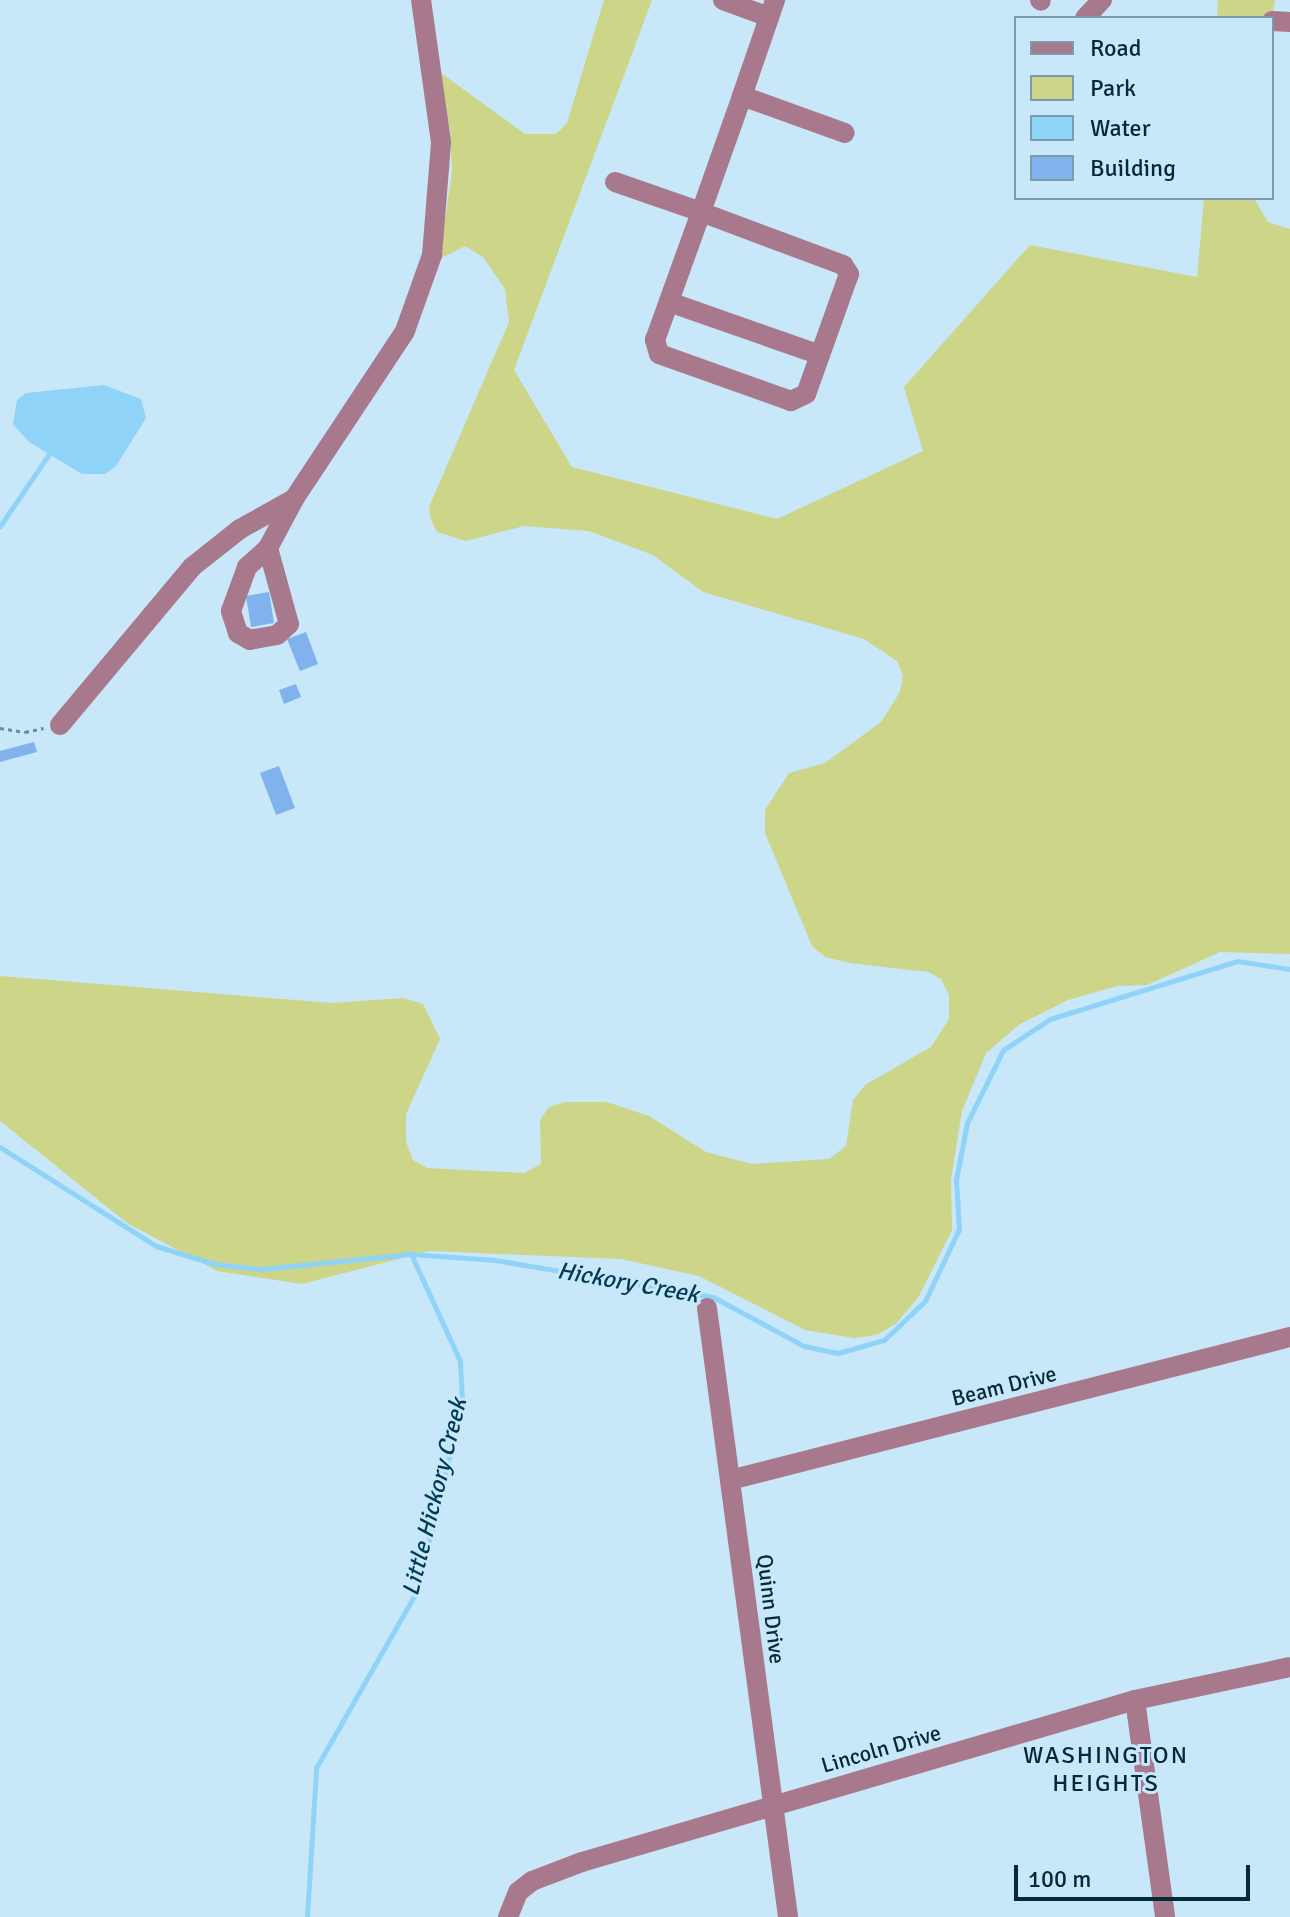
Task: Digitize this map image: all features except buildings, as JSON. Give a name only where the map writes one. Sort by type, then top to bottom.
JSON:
[{"type":"street","points":[[268,548],[294,499],[405,331],[432,255],[441,142],[421,0]]},
{"type":"street","points":[[615,182],[701,212],[843,265],[849,274],[806,394],[791,401],[659,354],[655,340],[701,212],[772,9],[723,0]]},
{"type":"street","points":[[1087,16],[1102,0]]},
{"type":"street","points":[[742,96],[845,133]]},
{"type":"street","points":[[669,302],[820,355]]},
{"type":"street","points":[[60,725],[192,567],[240,529],[294,499]]},
{"type":"street","name":"Quinn Drive","points":[[707,1308],[788,1917]]},
{"type":"street","name":"Beam Drive","points":[[730,1480],[1290,1337]]},
{"type":"street","name":"Lincoln Drive","points":[[508,1917],[518,1892],[532,1881],[773,1805],[1135,1700],[1290,1667]]},
{"type":"street","points":[[1135,1700],[1165,1917]]},
{"type":"path","points":[[0,728],[25,732],[60,725]]},
{"type":"green space","points":[[604,0],[652,0],[514,370],[572,467],[777,519],[923,451],[904,387],[1030,245],[1197,277],[1204,200],[1255,200],[1268,222],[1290,229],[1290,954],[1220,952],[1147,985],[1117,986],[1068,1000],[1020,1024],[986,1053],[962,1111],[951,1179],[952,1230],[919,1296],[896,1324],[876,1335],[854,1338],[805,1330],[699,1276],[621,1259],[429,1251],[302,1284],[217,1271],[127,1223],[0,1121],[0,976],[332,1003],[403,998],[423,1004],[440,1039],[406,1114],[406,1142],[413,1160],[427,1168],[524,1173],[541,1164],[540,1120],[549,1107],[565,1102],[607,1102],[649,1116],[706,1152],[752,1164],[829,1159],[846,1146],[853,1100],[865,1085],[931,1047],[949,1019],[949,995],[941,979],[928,972],[850,963],[825,957],[812,946],[765,833],[765,810],[789,773],[825,763],[881,722],[900,692],[903,676],[897,661],[864,639],[703,592],[653,555],[589,531],[524,526],[466,541],[437,532],[431,520],[429,507],[509,322],[505,289],[483,257],[465,246],[439,259],[452,172],[450,130],[434,68],[525,134],[556,134],[567,123]]},
{"type":"green space","points":[[1218,0],[1275,0],[1272,16],[1217,16]]},
{"type":"water","points":[[104,385],[141,399],[146,418],[116,466],[105,474],[82,474],[29,442],[13,424],[17,400],[26,393]]},
{"type":"waterway","points":[[0,526],[49,454]]},
{"type":"waterway","name":"Hickory Creek","points":[[0,1147],[156,1246],[215,1264],[261,1269],[411,1254],[495,1260],[713,1297],[804,1346],[838,1353],[884,1340],[925,1301],[959,1229],[956,1180],[967,1123],[1003,1050],[1050,1019],[1237,961],[1290,969]]},
{"type":"waterway","name":"Little Hickory Creek","points":[[307,1917],[316,1768],[417,1591],[462,1402],[460,1361],[411,1254]]},
{"type":"district","name":"WASHINGTON HEIGHTS","points":[[1106,1770]]}]
